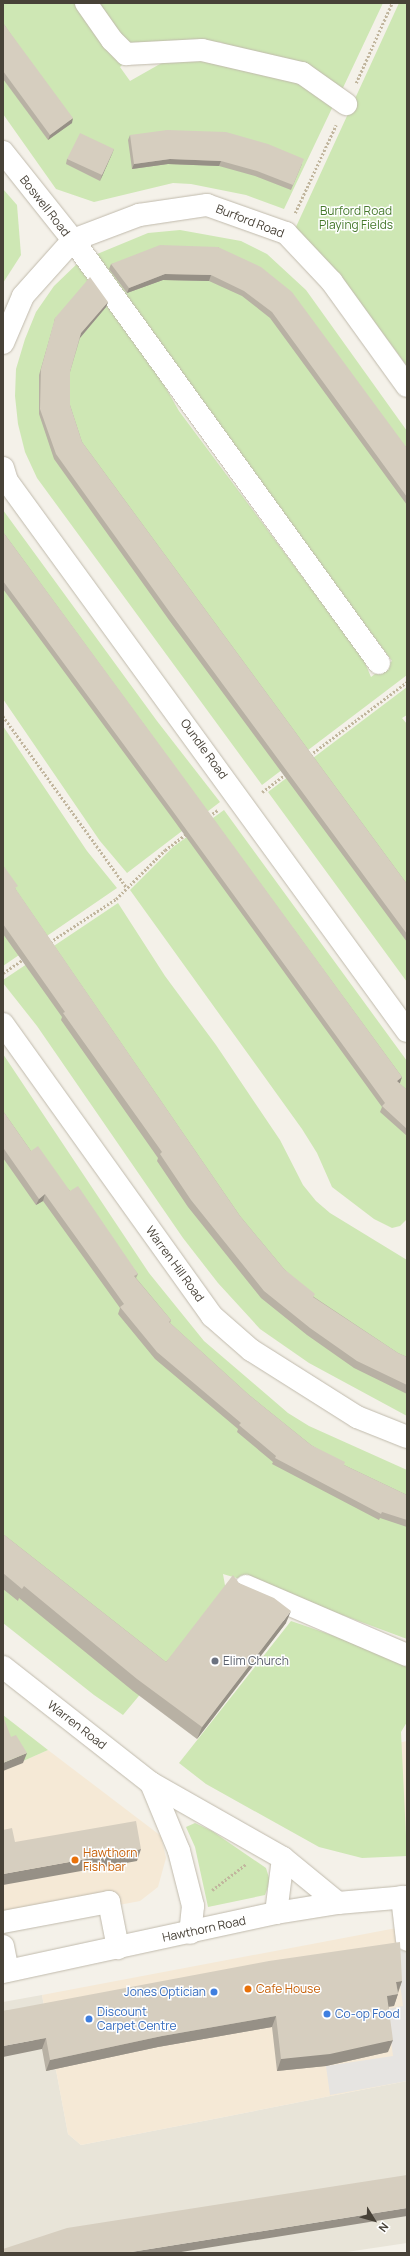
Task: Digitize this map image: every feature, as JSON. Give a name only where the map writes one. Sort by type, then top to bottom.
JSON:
[{"type":"street","points":[[86,3],[112,40],[126,54],[202,50],[302,73],[346,104]]},
{"type":"street","name":"Boswell Road","points":[[3,152],[73,240],[378,662]]},
{"type":"street","name":"Burford Road","points":[[73,240],[139,215],[207,205],[286,232],[332,282],[407,386]]},
{"type":"street","points":[[3,343],[23,296],[73,240]]},
{"type":"street","name":"Oundle Road","points":[[3,468],[7,481],[241,800],[407,1031]]},
{"type":"street","name":"Warren Hill Road","points":[[3,1024],[212,1316],[251,1350],[357,1417],[407,1437]]},
{"type":"street","points":[[240,1584],[407,1655]]},
{"type":"street","name":"Warren Road","points":[[3,1667],[151,1783],[274,1854],[338,1903]]},
{"type":"street","name":"Warren Road","points":[[151,1783],[179,1851],[193,1906],[190,1933]]},
{"type":"street","points":[[274,1854],[276,1913]]},
{"type":"street","points":[[405,1897],[407,1940]]},
{"type":"street","name":"Hawthorn Road","points":[[6,1971],[190,1933],[276,1913],[338,1903],[405,1897]]},
{"type":"street","points":[[3,1922],[117,1898],[118,1948]]},
{"type":"street","points":[[3,1946],[6,1971]]},
{"type":"path","points":[[307,758],[407,682]]},
{"type":"path","points":[[3,716],[127,888]]},
{"type":"path","points":[[207,818],[288,772]]},
{"type":"path","points":[[43,946],[116,899],[165,850],[189,832]]},
{"type":"path","points":[[3,973],[30,955]]},
{"type":"path","points":[[193,1906],[274,1854]]},
{"type":"shaded area","points":[[407,1741],[407,1856],[397,1743]]},
{"type":"shaded area","points":[[48,1750],[161,1836],[166,1858],[158,1887],[140,1901],[3,1927],[3,1770]]},
{"type":"shaded area","points":[[407,1926],[407,2081],[81,2145],[68,2134],[42,1995]]},
{"type":"shaded area","points":[[407,1946],[407,2081],[330,2095],[326,2066],[393,2056],[387,2009],[403,2006],[395,1947]]},
{"type":"shaded area","points":[[42,1995],[68,2134],[81,2145],[407,2081],[407,2243],[340,2253],[3,2253],[3,2002]]},
{"type":"green space","points":[[3,3],[79,3],[123,64],[120,67],[130,81],[167,60],[201,61],[290,80],[315,90],[334,104],[284,209],[246,195],[191,184],[173,183],[94,202],[56,189],[3,114]]},
{"type":"green space","points":[[98,3],[383,3],[341,92],[220,42],[127,46]]},
{"type":"green space","name":"Burford Road Playing Fields","points":[[399,3],[407,3],[407,366],[338,273],[295,229]]},
{"type":"green space","points":[[3,189],[17,205],[21,255],[3,283]]},
{"type":"green space","points":[[180,230],[241,241],[267,254],[306,290],[407,431],[407,675],[262,785],[37,478],[25,452],[18,424],[15,396],[16,369],[25,339],[36,312],[54,286],[80,261],[155,369],[179,411],[363,658],[371,677],[392,661],[90,257],[148,233]]},
{"type":"green space","points":[[3,510],[157,721],[220,802],[127,873],[100,841],[3,699]]},
{"type":"green space","points":[[407,687],[407,715],[402,718],[407,724],[407,982],[268,792]]},
{"type":"green space","points":[[3,726],[87,851],[117,888],[3,966]]},
{"type":"green space","points":[[224,810],[407,1061],[407,1219],[400,1226],[392,1228],[374,1219],[332,1187],[317,1153],[302,1129],[130,890],[173,847]]},
{"type":"green space","points":[[118,903],[165,976],[216,1045],[280,1140],[303,1185],[316,1201],[330,1213],[407,1260],[407,1416],[309,1363],[260,1329],[218,1283],[183,1238],[37,1026],[3,983],[3,980]]},
{"type":"green space","points":[[3,1054],[149,1273],[204,1341],[288,1413],[309,1426],[407,1470],[407,1639],[267,1587],[223,1574],[226,1591],[123,1715],[94,1695],[3,1623]]},
{"type":"green space","points":[[291,1621],[407,1661],[407,1722],[401,1732],[407,1856],[362,1858],[319,1847],[206,1784],[179,1763]]},
{"type":"green space","points":[[3,1715],[48,1750],[3,1770]]},
{"type":"green space","points":[[195,1823],[212,1831],[266,1868],[270,1881],[265,1895],[208,1907],[195,1847],[186,1827]]},
{"type":"building","points":[[3,23],[73,118],[50,135],[3,71]]},
{"type":"building","points":[[167,130],[226,132],[268,144],[304,159],[293,185],[257,171],[221,161],[170,159],[134,164],[130,135]]},
{"type":"building","points":[[80,133],[114,149],[102,175],[67,159]]},
{"type":"building","points":[[160,245],[218,247],[261,267],[292,292],[407,448],[407,497],[272,312],[244,291],[211,275],[165,274],[129,288],[111,264]]},
{"type":"building","points":[[90,277],[108,302],[81,333],[70,372],[70,405],[82,442],[407,884],[407,934],[171,614],[56,454],[40,409],[41,369],[55,318]]},
{"type":"building","points":[[3,532],[402,1077],[397,1081],[407,1090],[407,1129],[382,1106],[385,1103],[3,581]]},
{"type":"building","points":[[3,865],[18,886],[15,888],[240,1216],[284,1269],[315,1294],[313,1297],[398,1353],[407,1357],[407,1385],[357,1361],[310,1328],[264,1291],[191,1200],[160,1154],[162,1152],[63,1013],[65,1012],[3,924]]},
{"type":"building","points":[[3,1111],[31,1151],[38,1146],[70,1191],[78,1186],[138,1274],[134,1276],[171,1320],[169,1322],[249,1395],[311,1445],[345,1462],[344,1465],[407,1495],[407,1520],[382,1512],[381,1514],[275,1458],[276,1456],[239,1425],[241,1423],[157,1352],[120,1307],[124,1304],[45,1194],[39,1199],[4,1149],[3,1150]]},
{"type":"building","points":[[3,1534],[166,1662],[233,1575],[239,1583],[274,1598],[291,1611],[202,1727],[137,1679],[24,1586],[22,1589],[3,1573]]},
{"type":"building","points":[[3,1716],[11,1737],[16,1735],[27,1753],[3,1763]]},
{"type":"building","points":[[136,1821],[141,1849],[3,1874],[3,1830],[12,1828],[15,1842]]},
{"type":"building","points":[[400,1942],[402,1981],[396,1982],[398,1994],[387,1996],[393,2040],[330,2054],[281,2059],[276,2016],[162,2036],[50,2060],[46,2038],[3,2046],[3,2011],[269,1961]]},
{"type":"building","points":[[407,2175],[407,2208],[125,2253],[3,2253],[3,2249],[67,2228]]},
{"type":"place","name":"Elim Church","points":[[215,1661]]},
{"type":"place","name":"Hawthorn Fish bar","points":[[75,1860]]},
{"type":"place","name":"Cafe House","points":[[248,1989]]},
{"type":"place","name":"Jones Optician","points":[[214,1992]]},
{"type":"place","name":"Co-op Food","points":[[327,2014]]},
{"type":"place","name":"Discount Carpet Centre","points":[[89,2019]]}]
